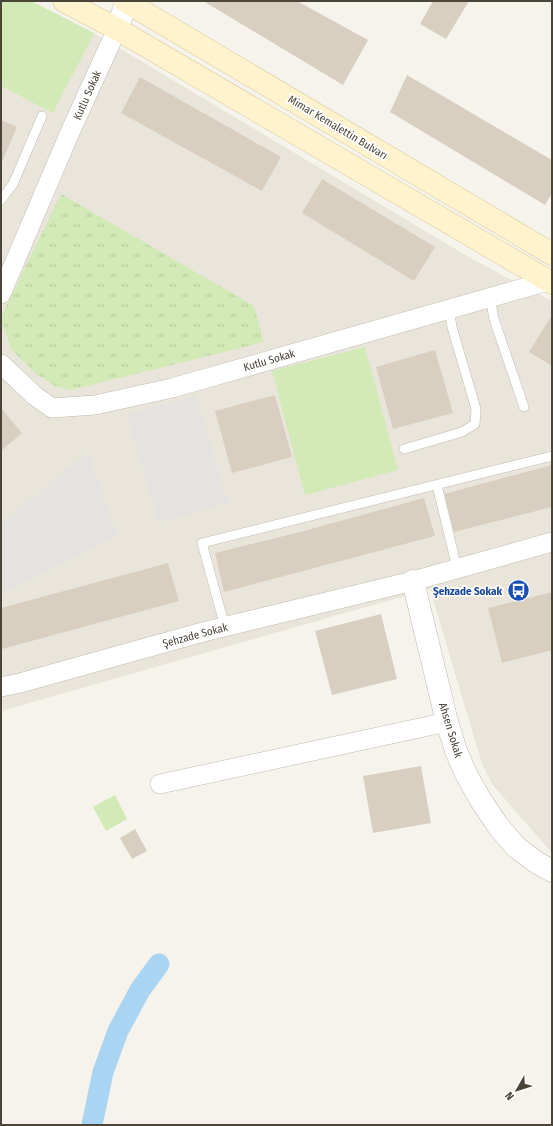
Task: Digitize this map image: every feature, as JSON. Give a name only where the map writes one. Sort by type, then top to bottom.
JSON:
[{"type":"main road","points":[[64,1],[117,29],[550,282]]},
{"type":"main road","name":"Mimar Kemalettin Bulvarı","points":[[126,1],[552,253]]},
{"type":"street","points":[[117,29],[126,1]]},
{"type":"street","name":"Kutlu Sokak","points":[[1,294],[117,29]]},
{"type":"street","name":"Kutlu Sokak","points":[[1,364],[35,396],[52,408],[95,405],[172,388],[490,297],[550,282]]},
{"type":"street","name":"Şehzade Sokak","points":[[1,687],[20,684],[225,627],[414,580],[552,542]]},
{"type":"street","name":"Ahsen Sokak","points":[[414,580],[447,722],[456,751],[466,774],[498,826],[516,847],[536,862],[552,871]]},
{"type":"street","points":[[160,784],[447,722]]},
{"type":"lane","points":[[1,200],[13,184],[42,116]]},
{"type":"lane","points":[[490,297],[494,319],[524,407]]},
{"type":"lane","points":[[404,449],[462,432],[475,424],[476,408],[452,327],[449,309]]},
{"type":"lane","points":[[225,627],[202,543],[552,456]]},
{"type":"lane","points":[[437,485],[457,568]]},
{"type":"shaded area","points":[[1,1],[31,1],[94,33],[472,259],[552,301],[552,853],[492,784],[482,764],[430,589],[1,711]]},
{"type":"shaded area","points":[[196,395],[228,503],[159,523],[127,415]]},
{"type":"shaded area","points":[[88,452],[117,536],[1,595],[1,523]]},
{"type":"green space","points":[[1,1],[31,1],[94,33],[53,113],[1,86]]},
{"type":"green space","points":[[61,194],[254,306],[264,342],[71,390],[55,386],[35,373],[11,349],[1,317]]},
{"type":"green space","points":[[365,347],[398,470],[305,495],[272,371]]},
{"type":"green space","points":[[115,795],[127,819],[106,831],[93,807]]},
{"type":"building","points":[[203,1],[297,1],[368,40],[343,85]]},
{"type":"building","points":[[433,1],[469,1],[446,39],[420,24]]},
{"type":"building","points":[[407,75],[552,160],[552,193],[545,205],[390,112]]},
{"type":"building","points":[[140,77],[281,157],[262,191],[121,113]]},
{"type":"building","points":[[1,120],[17,127],[1,164]]},
{"type":"building","points":[[322,179],[435,247],[414,281],[302,213]]},
{"type":"building","points":[[550,318],[552,319],[552,366],[529,352]]},
{"type":"building","points":[[435,350],[453,413],[393,429],[376,367]]},
{"type":"building","points":[[275,395],[292,457],[232,473],[215,411]]},
{"type":"building","points":[[1,408],[22,433],[1,451]]},
{"type":"building","points":[[552,465],[552,507],[454,532],[444,494]]},
{"type":"building","points":[[424,498],[435,536],[224,592],[215,553],[300,532]]},
{"type":"building","points":[[168,563],[179,601],[2,649],[1,608]]},
{"type":"building","points":[[552,592],[552,650],[502,663],[488,608]]},
{"type":"building","points":[[381,614],[397,679],[332,695],[315,631]]},
{"type":"building","points":[[421,766],[431,823],[373,833],[363,776]]},
{"type":"building","points":[[135,829],[147,851],[132,859],[120,838]]},
{"type":"waterway","points":[[92,1125],[103,1072],[118,1031],[140,990],[159,964]]},
{"type":"place","name":"Şehzade Sokak","points":[[518,591]]}]
